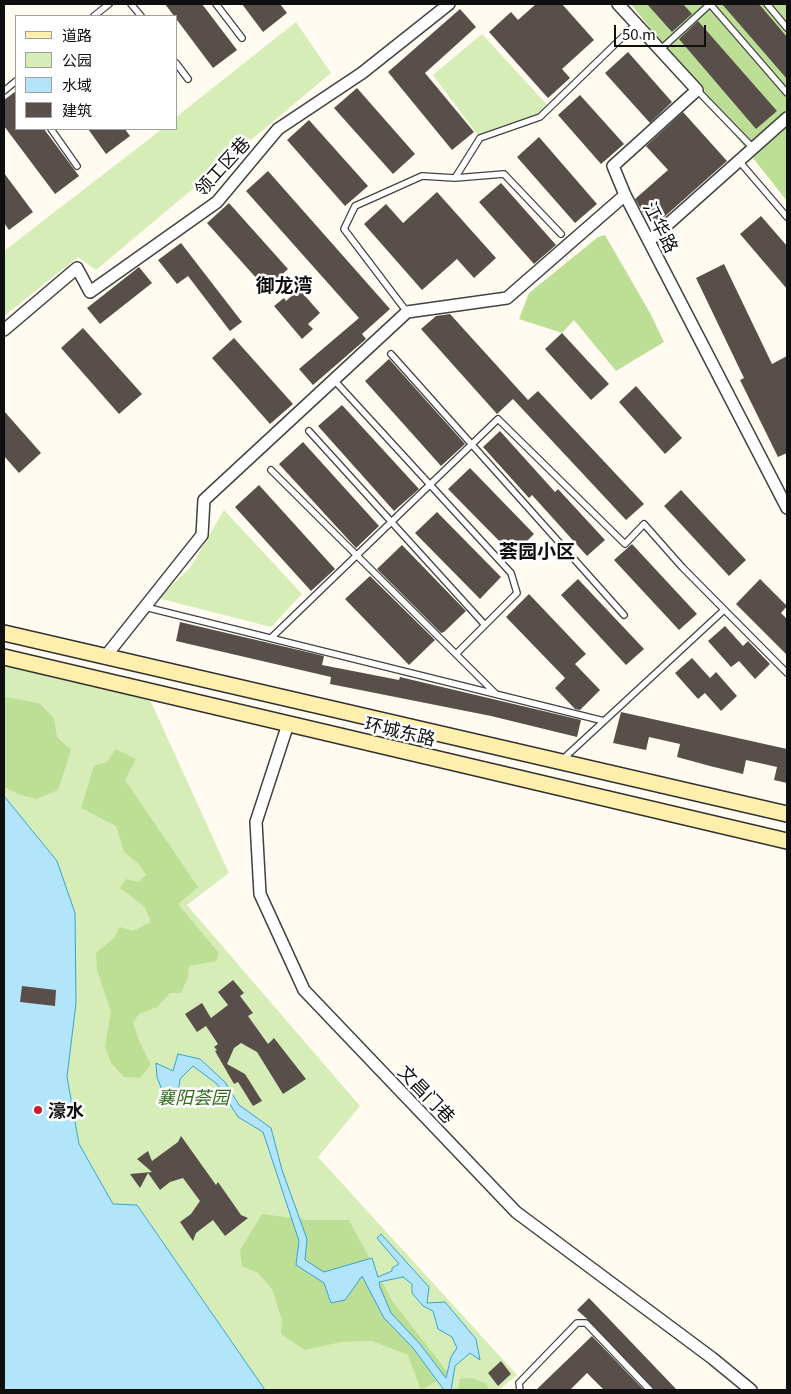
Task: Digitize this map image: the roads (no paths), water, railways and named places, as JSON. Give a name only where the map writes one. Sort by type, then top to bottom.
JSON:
[{"type":"main road","name":"环城东路","points":[[4,633],[787,814]]},
{"type":"main road","name":"环城东路","points":[[4,657],[787,841]]},
{"type":"street","name":"领工区巷","points":[[4,330],[77,268],[90,292],[217,202],[278,129],[362,73],[449,4]]},
{"type":"street","points":[[618,4],[697,90]]},
{"type":"street","name":"江华路","points":[[697,90],[613,166],[625,195],[787,508]]},
{"type":"street","points":[[649,241],[787,118]]},
{"type":"street","points":[[106,657],[202,535],[204,500],[407,312],[507,298],[625,195]]},
{"type":"street","name":"文昌门巷","points":[[288,724],[256,822],[260,894],[304,990],[516,1212],[712,1358],[751,1390]]},
{"type":"lane","points":[[95,15],[109,4]]},
{"type":"lane","points":[[131,4],[140,15]]},
{"type":"lane","points":[[216,4],[242,38]]},
{"type":"lane","points":[[660,50],[710,4],[787,93]]},
{"type":"lane","points":[[767,4],[787,28]]},
{"type":"lane","points":[[455,178],[480,138],[540,118],[636,24]]},
{"type":"lane","points":[[178,66],[188,78]]},
{"type":"lane","points":[[4,91],[15,81]]},
{"type":"lane","points":[[697,90],[753,148]]},
{"type":"lane","points":[[52,130],[77,166]]},
{"type":"lane","points":[[739,160],[787,217]]},
{"type":"lane","points":[[407,312],[344,230],[355,206],[422,176],[455,178],[504,174],[561,234]]},
{"type":"lane","points":[[391,354],[624,615]]},
{"type":"lane","points":[[334,380],[512,573],[517,593],[456,654]]},
{"type":"lane","points":[[271,638],[498,419],[624,544],[644,524],[724,610],[787,673]]},
{"type":"lane","points":[[309,431],[485,625]]},
{"type":"lane","points":[[271,470],[356,557],[496,694]]},
{"type":"lane","points":[[145,607],[604,721]]},
{"type":"lane","points":[[560,762],[724,610]]},
{"type":"lane","points":[[520,1390],[519,1382],[570,1330],[577,1324],[586,1323],[650,1390]]},
{"type":"water","name":"濠水","points":[[4,796],[57,861],[75,913],[76,1003],[67,1077],[79,1144],[113,1204],[137,1205],[265,1390],[4,1390]]},
{"type":"water","points":[[178,1054],[200,1059],[225,1082],[239,1105],[271,1128],[282,1170],[307,1239],[305,1260],[324,1272],[372,1258],[378,1277],[392,1271],[392,1268],[399,1264],[377,1238],[381,1234],[429,1287],[427,1303],[445,1302],[476,1339],[480,1360],[470,1353],[455,1366],[451,1390],[444,1390],[413,1348],[384,1318],[362,1276],[345,1300],[331,1303],[324,1283],[296,1265],[299,1241],[263,1132],[238,1117],[217,1084],[193,1066],[180,1079],[178,1093],[165,1098],[157,1077],[156,1063],[173,1071]],"holes":[[[403,1277],[412,1284],[412,1293],[423,1306],[433,1311],[438,1329],[452,1337],[457,1348],[451,1357],[446,1378],[420,1344],[391,1313],[379,1282]]]},
{"type":"place","name":"濠水","points":[[38,1110]]},
{"type":"district","name":"御龙湾","points":[[284,285]]},
{"type":"district","name":"荟园小区","points":[[537,551]]},
{"type":"park label","name":"襄阳荟园","points":[[193,1097]]}]
